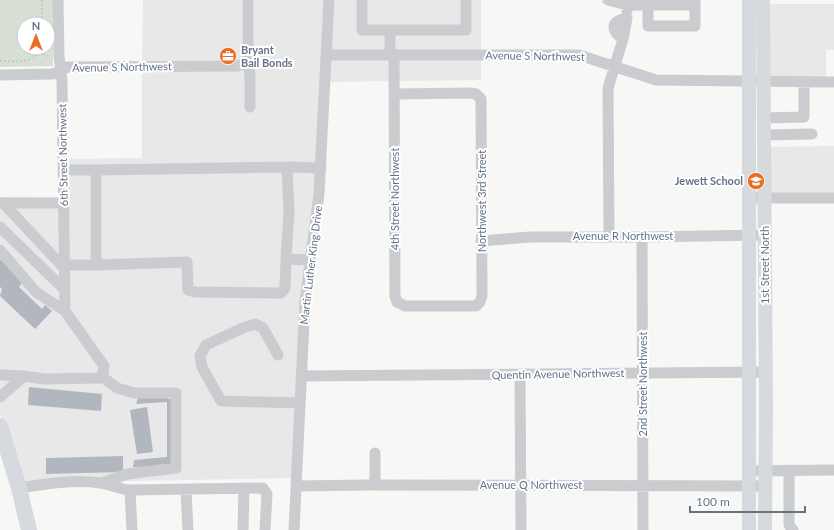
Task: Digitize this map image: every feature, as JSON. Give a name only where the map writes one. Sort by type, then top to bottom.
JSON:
[{"type":"highway","points":[[0,426],[19,488],[29,530]]},
{"type":"main road","name":"1st Street North","points":[[749,0],[749,530]]},
{"type":"main road","name":"1st Street North","points":[[763,0],[766,471],[765,530]]},
{"type":"street","name":"6th Street Northwest","points":[[58,0],[58,56],[61,71],[64,203],[65,311]]},
{"type":"street","points":[[248,0],[248,58],[246,61],[250,74],[250,107]]},
{"type":"street","name":"Martin Luther King Drive","points":[[294,530],[305,301],[317,217],[321,168],[329,0]]},
{"type":"street","points":[[362,0],[362,30],[466,30],[466,0]]},
{"type":"street","points":[[608,0],[627,5],[695,2],[695,26],[648,26],[648,5]]},
{"type":"street","points":[[609,236],[608,88],[623,39],[616,35],[614,28],[615,23],[618,20],[627,18],[627,5]]},
{"type":"street","name":"4th Street Northwest","points":[[390,30],[394,94],[395,296],[399,303],[405,306],[476,306],[478,304]]},
{"type":"street","name":"Avenue S Northwest","points":[[326,55],[579,55],[656,80],[834,82]]},
{"type":"street","name":"Avenue S Northwest","points":[[0,75],[53,74],[68,67],[226,67],[238,66],[246,61]]},
{"type":"street","points":[[764,118],[804,117],[804,82]]},
{"type":"street","name":"Northwest 3rd Street","points":[[394,94],[471,93],[476,94],[480,98],[482,113],[482,296],[478,304]]},
{"type":"street","points":[[764,135],[812,134]]},
{"type":"street","points":[[63,170],[287,167],[321,168]]},
{"type":"street","points":[[2,203],[65,267],[187,262],[188,290],[195,292],[281,293],[285,288],[288,212],[287,167]]},
{"type":"street","points":[[96,170],[96,265]]},
{"type":"street","points":[[749,198],[834,198]]},
{"type":"street","points":[[2,203],[64,203]]},
{"type":"street","points":[[0,227],[65,290]]},
{"type":"street","name":"Avenue R Northwest","points":[[481,241],[530,237],[765,235]]},
{"type":"street","name":"2nd Street Northwest","points":[[642,237],[644,373],[643,530]]},
{"type":"street","points":[[0,250],[36,292],[65,311],[104,366],[102,376]]},
{"type":"street","points":[[286,258],[310,260]]},
{"type":"street","points":[[278,355],[263,328],[255,324],[206,345],[200,356],[202,367],[221,401],[300,403]]},
{"type":"street","name":"Quentin Avenue Northwest","points":[[301,376],[765,372]]},
{"type":"street","points":[[0,375],[44,379],[99,378],[102,376]]},
{"type":"street","points":[[520,375],[521,530]]},
{"type":"street","points":[[0,397],[24,376]]},
{"type":"street","points":[[19,488],[47,483],[102,483],[127,474],[176,468],[176,394],[135,393],[117,388],[102,376]]},
{"type":"street","points":[[375,453],[375,485]]},
{"type":"street","points":[[789,470],[791,528]]},
{"type":"street","points":[[749,471],[834,470]]},
{"type":"street","points":[[102,483],[117,489],[130,490],[263,488],[266,490],[265,530]]},
{"type":"street","name":"Avenue Q Northwest","points":[[296,486],[765,486]]},
{"type":"street","points":[[243,530],[244,488]]},
{"type":"street","points":[[130,490],[132,530]]},
{"type":"street","points":[[186,490],[188,530]]},
{"type":"path","points":[[42,0],[42,16]]},
{"type":"path","points":[[0,61],[27,61],[36,56]]},
{"type":"path","points":[[43,56],[52,57]]},
{"type":"shaded area","points":[[0,0],[53,0],[53,16],[16,16],[16,56],[53,56],[53,66],[0,67]]},
{"type":"shaded area","points":[[143,0],[244,0],[244,56],[237,62],[142,62]]},
{"type":"shaded area","points":[[252,0],[325,0],[315,193],[292,478],[23,483],[0,414],[0,197],[60,198],[67,159],[142,158],[142,71],[244,68]]},
{"type":"shaded area","points":[[333,0],[481,0],[481,50],[330,50]]},
{"type":"shaded area","points":[[767,4],[834,4],[834,50],[826,50],[826,78],[768,78]]},
{"type":"shaded area","points":[[329,59],[390,59],[390,81],[328,82]]},
{"type":"shaded area","points":[[398,59],[481,59],[481,80],[398,81]]},
{"type":"shaded area","points":[[834,146],[834,194],[768,194],[768,147]]},
{"type":"building","points":[[0,259],[24,281],[19,287],[42,309],[45,305],[52,311],[35,329],[0,296],[2,289],[0,287]]},
{"type":"building","points":[[29,387],[102,394],[101,411],[28,405]]},
{"type":"building","points":[[168,397],[168,399],[175,399],[174,459],[168,466],[133,467],[134,460],[167,457],[167,402],[136,404],[138,398]]},
{"type":"building","points":[[147,407],[153,452],[137,454],[130,410]]},
{"type":"building","points":[[123,456],[123,472],[46,474],[46,458]]},
{"type":"place","name":"Bryant Bail Bonds","points":[[228,56]]},
{"type":"place","name":"Jewett School","points":[[756,181]]}]
